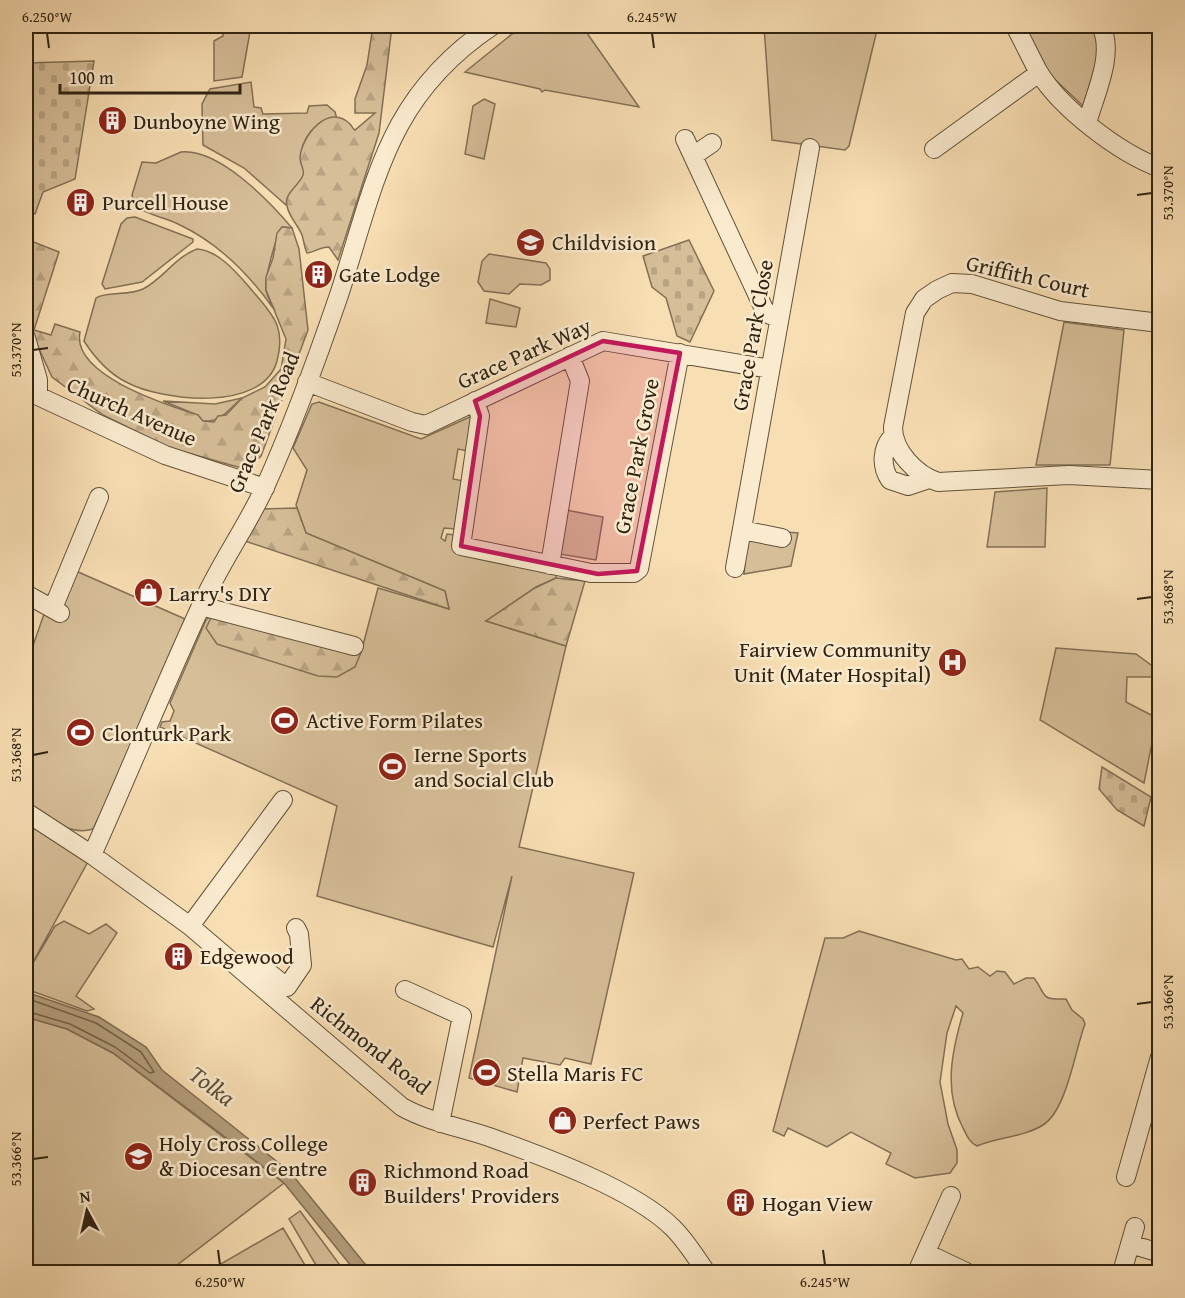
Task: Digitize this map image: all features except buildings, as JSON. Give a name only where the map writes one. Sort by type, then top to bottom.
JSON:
[{"type":"street","name":"Grace Park Road","points":[[92,855],[201,606],[264,488],[307,382],[339,294],[376,171],[393,134],[412,100],[430,78],[492,26]]},
{"type":"street","points":[[1015,26],[1039,73],[1087,123],[1136,159],[1160,168]]},
{"type":"street","points":[[1087,123],[1105,59],[1107,37],[1101,26]]},
{"type":"street","points":[[934,149],[1039,73]]},
{"type":"street","points":[[685,139],[764,309],[770,315],[779,317]]},
{"type":"street","points":[[693,156],[712,142]]},
{"type":"street","name":"Grace Park Close","points":[[735,568],[810,148]]},
{"type":"street","name":"Griffith Court","points":[[1160,323],[1060,311],[972,284],[952,284],[937,290],[924,299],[915,313],[893,436],[887,442],[883,462],[890,480],[908,486],[929,479],[938,482],[1069,476],[1160,480]]},
{"type":"street","name":"Church Avenue","points":[[26,338],[38,380],[32,394],[165,455],[264,488]]},
{"type":"street","name":"Grace Park Way","points":[[307,382],[420,425],[426,425],[603,341],[770,369]]},
{"type":"street","name":"Grace Park Grove","points":[[550,565],[598,574],[634,573],[639,569],[680,353]]},
{"type":"street","points":[[475,401],[480,416],[461,540],[464,549],[550,565],[580,381],[570,356]]},
{"type":"street","points":[[893,436],[908,461],[929,479]]},
{"type":"street","points":[[26,594],[57,611],[99,497]]},
{"type":"street","points":[[742,530],[782,538]]},
{"type":"street","points":[[201,606],[354,646]]},
{"type":"street","points":[[190,926],[283,800]]},
{"type":"street","name":"Richmond Road","points":[[26,812],[92,855],[190,926],[402,1107],[440,1124],[487,1136],[532,1153],[612,1188],[640,1204],[673,1228],[706,1272]]},
{"type":"street","points":[[250,977],[259,965],[287,987],[302,964],[299,934],[296,928]]},
{"type":"street","points":[[405,990],[462,1016],[440,1124]]},
{"type":"street","points":[[1126,1177],[1152,1120],[1160,1057]]},
{"type":"street","points":[[917,1272],[951,1196]]},
{"type":"street","points":[[1122,1272],[1132,1236],[1160,1253]]},
{"type":"street","points":[[926,1253],[966,1272]]},
{"type":"highlighted area","points":[[603,341],[680,353],[637,571],[598,574],[461,546],[480,416],[475,401]]},
{"type":"green space","points":[[223,26],[251,26],[242,77],[214,81],[214,41],[223,36]]},
{"type":"green space","points":[[373,26],[392,26],[379,133],[338,260],[329,247],[307,253],[302,235],[286,202],[303,175],[300,158],[302,150],[310,132],[317,125],[333,117],[342,118],[355,130],[375,113],[355,113],[355,99],[367,65]]},
{"type":"green space","points":[[528,26],[582,26],[639,107],[545,90],[542,92],[540,89],[465,72],[512,34]]},
{"type":"green space","points":[[764,26],[878,26],[849,146],[845,150],[772,140]]},
{"type":"green space","points":[[1021,26],[1092,26],[1100,38],[1098,57],[1083,106],[1048,73]]},
{"type":"green space","points":[[94,61],[75,179],[43,192],[35,214],[26,212],[26,63]]},
{"type":"green space","points":[[251,82],[254,107],[261,108],[263,114],[307,113],[309,106],[327,105],[335,112],[337,119],[322,123],[306,138],[301,152],[303,178],[289,196],[286,205],[244,168],[203,145],[202,104],[210,89]]},
{"type":"green space","points":[[484,99],[495,104],[484,159],[465,154],[473,106]]},
{"type":"green space","points":[[181,152],[196,153],[227,167],[257,191],[292,228],[282,227],[269,268],[266,290],[273,308],[253,283],[219,249],[192,231],[135,205],[132,195],[142,162],[156,163]]},
{"type":"green space","points":[[135,217],[193,239],[193,242],[142,282],[105,289],[102,284],[121,224],[127,218]]},
{"type":"green space","points":[[282,227],[292,228],[299,249],[308,330],[261,456],[251,466],[238,467],[170,448],[103,415],[52,377],[34,338],[26,306],[26,239],[59,252],[34,330],[51,335],[55,324],[80,332],[81,348],[90,362],[105,375],[145,396],[198,415],[203,421],[214,422],[218,416],[226,415],[242,398],[265,387],[281,369],[286,339],[266,290],[266,277],[273,258],[277,233]]},
{"type":"green space","points":[[689,240],[714,291],[690,342],[677,336],[666,298],[652,287],[643,256]]},
{"type":"green space","points":[[197,249],[212,253],[227,263],[269,310],[277,325],[279,352],[268,378],[252,389],[232,396],[185,397],[142,389],[113,374],[84,341],[96,298],[143,289],[157,280],[182,257]]},
{"type":"green space","points":[[489,254],[546,263],[550,269],[550,280],[541,285],[520,284],[509,294],[484,291],[478,282],[482,261]]},
{"type":"green space","points":[[490,299],[520,308],[516,327],[486,323]]},
{"type":"green space","points":[[1064,322],[1124,330],[1110,465],[1036,465]]},
{"type":"green space","points":[[242,398],[225,414],[210,421],[203,421],[197,415],[163,401],[215,404]]},
{"type":"green space","name":"Ierne Sports and Social Club","points":[[319,402],[421,439],[472,416],[469,451],[458,449],[453,479],[464,481],[456,529],[444,528],[441,538],[445,541],[447,534],[455,535],[557,571],[556,578],[536,587],[486,621],[566,646],[519,847],[634,873],[591,1064],[565,1058],[560,1065],[523,1058],[517,1092],[469,1078],[512,876],[493,947],[317,896],[337,806],[160,727],[162,722],[170,721],[174,711],[170,703],[206,620],[213,614],[362,649],[378,588],[449,609],[445,591],[306,533],[296,505],[307,470],[293,448],[312,404]]},
{"type":"green space","points":[[1047,488],[1045,547],[987,547],[995,492]]},
{"type":"green space","points":[[297,508],[306,533],[445,591],[449,609],[242,540],[261,509]]},
{"type":"green space","points":[[566,510],[603,517],[596,560],[559,554]]},
{"type":"green space","points":[[786,532],[798,533],[791,566],[744,574],[747,540]]},
{"type":"green space","name":"Clonturk Park","points":[[76,571],[185,619],[93,829],[83,831],[57,823],[26,801],[26,666],[44,614],[55,620]]},
{"type":"green space","points":[[556,578],[585,581],[566,646],[486,621],[535,588]]},
{"type":"green space","points":[[213,614],[362,650],[355,667],[337,677],[318,676],[217,644],[206,628]]},
{"type":"green space","points":[[1056,648],[1136,654],[1159,671],[1159,677],[1127,677],[1126,702],[1157,718],[1144,783],[1040,720]]},
{"type":"green space","points":[[1102,767],[1151,797],[1144,826],[1117,810],[1099,789]]},
{"type":"green space","points":[[26,819],[90,858],[27,973],[55,926],[64,921],[89,934],[106,924],[117,933],[76,996],[94,1009],[87,1011],[26,989]]},
{"type":"green space","points":[[859,931],[956,960],[962,959],[969,969],[978,967],[990,976],[997,971],[1005,972],[1014,984],[1026,978],[1034,978],[1047,997],[1066,999],[1072,1010],[1083,1019],[1085,1024],[1064,1093],[1058,1107],[1043,1125],[1019,1135],[977,1146],[971,1141],[957,1114],[951,1085],[953,1056],[963,1013],[956,1006],[947,1033],[940,1082],[948,1124],[957,1150],[957,1163],[950,1173],[915,1178],[886,1164],[891,1153],[851,1132],[827,1147],[788,1128],[784,1136],[773,1131],[825,938],[843,938]]},
{"type":"green space","name":"Holy Cross College & Diocesan Centre","points":[[26,1017],[67,1029],[113,1053],[284,1183],[168,1272],[26,1272]]},
{"type":"green space","points":[[300,1211],[345,1272],[320,1272],[289,1219]]},
{"type":"green space","points":[[283,1228],[309,1272],[207,1272]]},
{"type":"water","points":[[26,992],[99,1017],[146,1047],[162,1070],[290,1172],[365,1264],[378,1272],[356,1272],[284,1183],[113,1053],[67,1029],[26,1017]]},
{"type":"place","name":"Dunboyne Wing","points":[[112,121]]},
{"type":"place","name":"Purcell House","points":[[81,202]]},
{"type":"place","name":"Childvision","points":[[531,242]]},
{"type":"place","name":"Gate Lodge","points":[[318,274]]},
{"type":"place","name":"Larry's DIY","points":[[148,593]]},
{"type":"place","name":"Fairview Community Unit (Mater Hospital)","points":[[952,662]]},
{"type":"place","name":"Active Form Pilates","points":[[285,720]]},
{"type":"place","name":"Clonturk Park","points":[[81,733]]},
{"type":"place","name":"Ierne Sports and Social Club","points":[[393,767]]},
{"type":"place","name":"Edgewood","points":[[179,956]]},
{"type":"place","name":"Stella Maris FC","points":[[486,1073]]},
{"type":"place","name":"Perfect Paws","points":[[562,1121]]},
{"type":"place","name":"Holy Cross College & Diocesan Centre","points":[[138,1156]]},
{"type":"place","name":"Richmond Road Builders' Providers","points":[[363,1183]]},
{"type":"place","name":"Hogan View","points":[[741,1203]]},
{"type":"water label","name":"Tolka","points":[[212,1086]]}]
